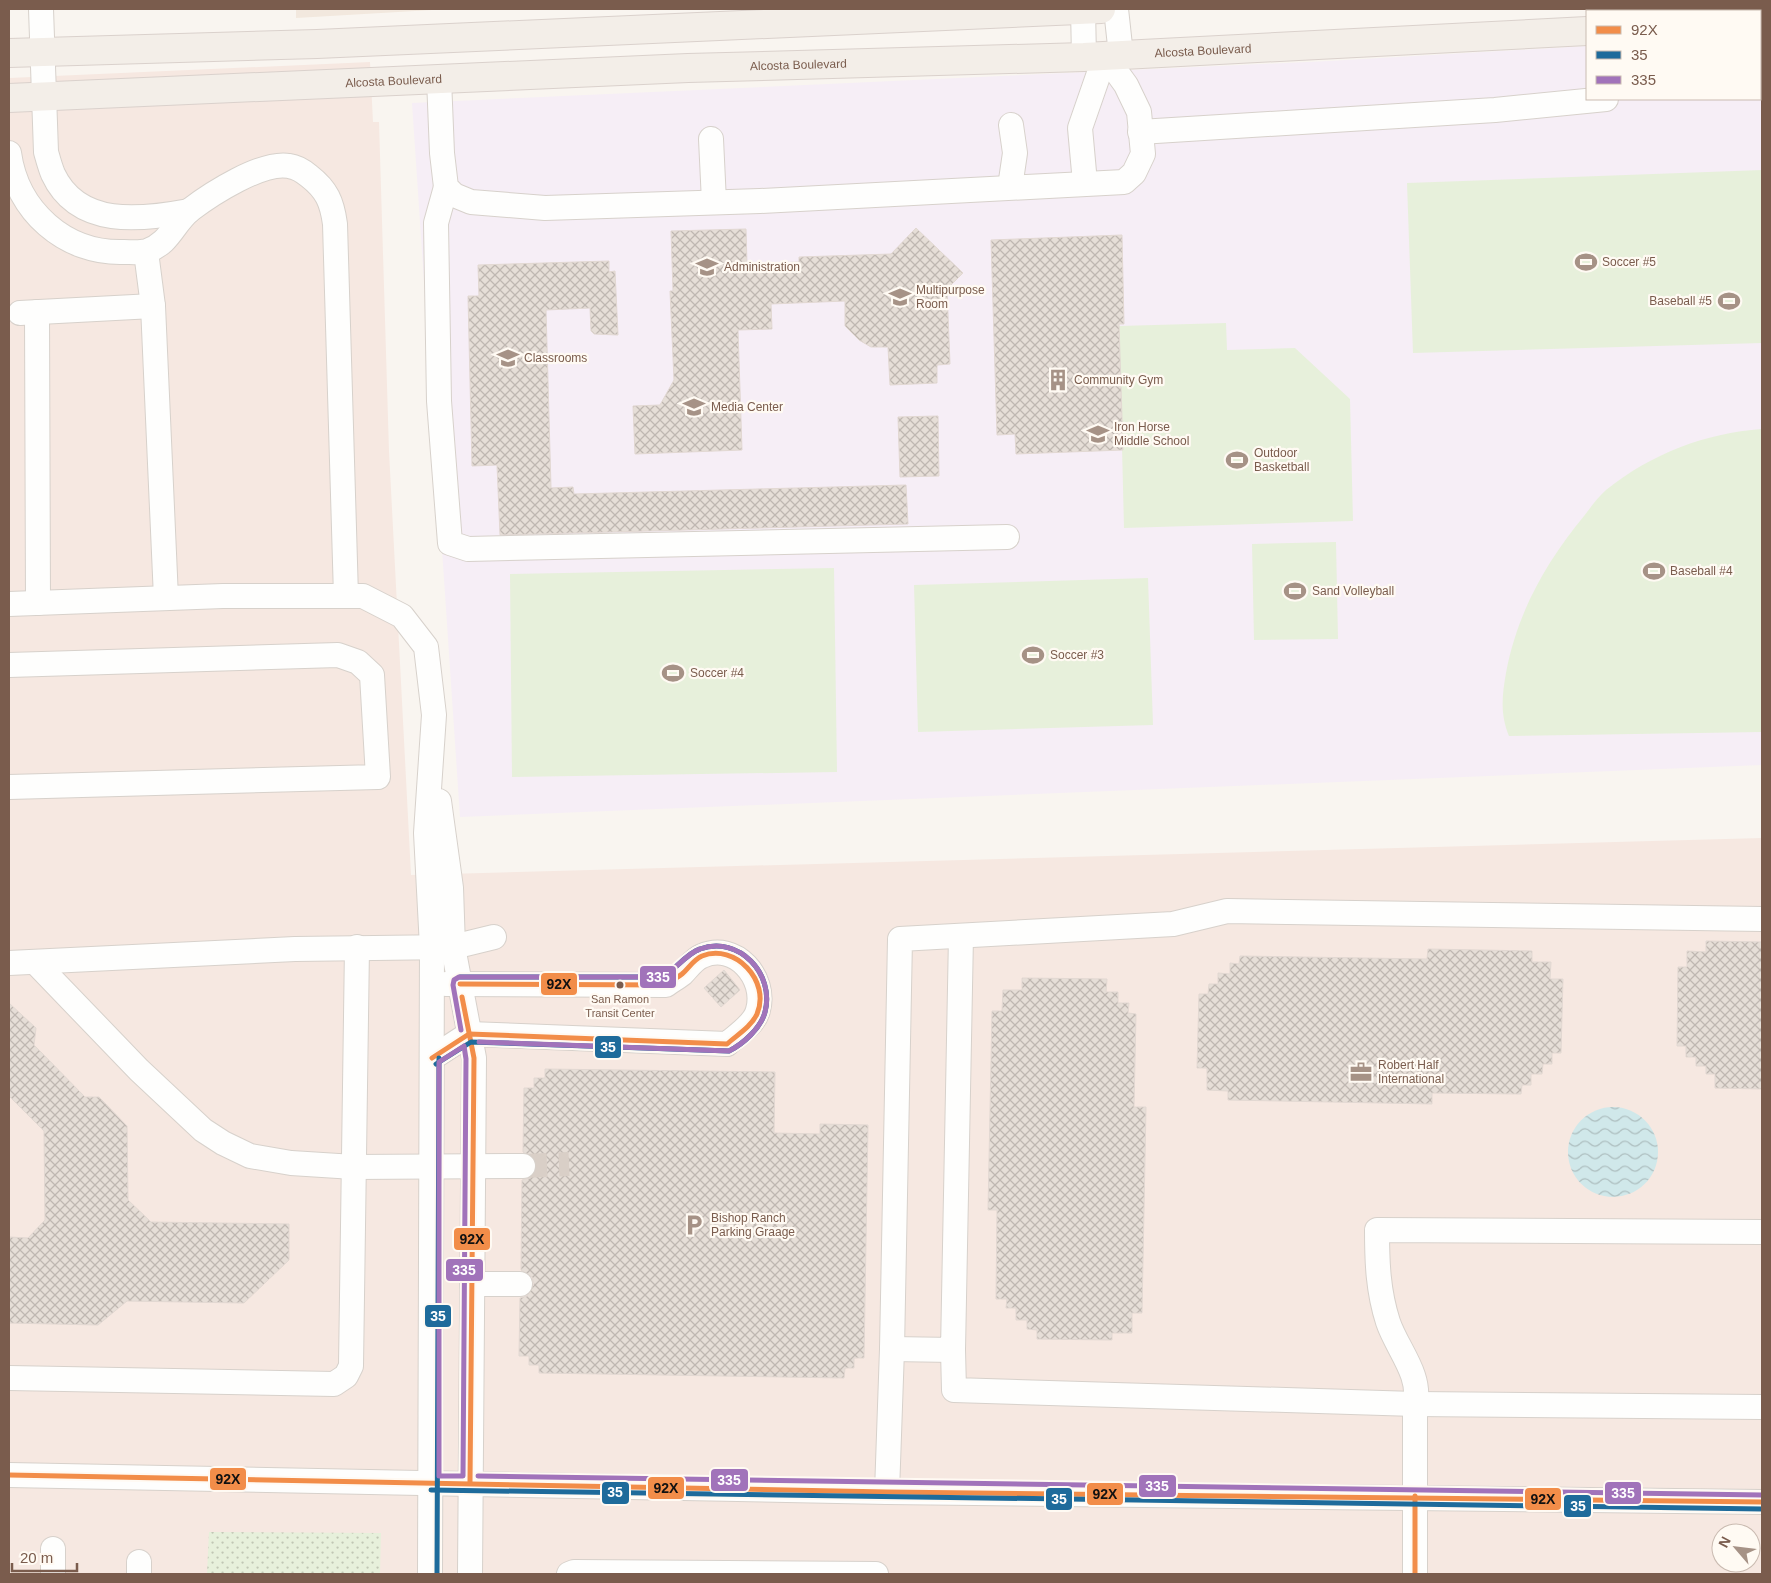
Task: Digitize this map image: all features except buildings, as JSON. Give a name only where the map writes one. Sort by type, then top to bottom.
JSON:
[{"type":"main road","points":[[9,53],[317,44],[1089,9]]},
{"type":"main road","name":"Alcosta Boulevard","points":[[9,98],[688,68],[1103,56],[1586,31]]},
{"type":"street","points":[[41,9],[46,152],[53,175],[70,198],[90,210],[110,217],[156,217],[189,211]]},
{"type":"street","points":[[446,187],[454,196],[471,202],[545,208],[714,202],[1124,182],[1134,173],[1143,154],[1139,112],[1126,85],[1103,56],[1089,9]]},
{"type":"street","points":[[1085,183],[1080,128],[1116,9]]},
{"type":"street","points":[[438,79],[446,187],[436,223],[439,401],[450,543],[468,548],[1007,537]]},
{"type":"street","points":[[1140,132],[1495,110],[1596,100]]},
{"type":"street","points":[[1010,125],[1015,154],[1010,187]]},
{"type":"street","points":[[711,140],[714,202]]},
{"type":"street","points":[[9,153],[19,188],[36,216],[55,233],[105,253],[146,252],[167,240],[189,211],[222,190],[271,166],[288,166],[300,170],[321,185],[332,203],[346,596]]},
{"type":"street","points":[[9,204],[36,216]]},
{"type":"street","points":[[146,252],[154,306],[166,598]]},
{"type":"street","points":[[38,603],[29,312],[154,306]]},
{"type":"street","points":[[9,604],[166,598],[363,596],[402,616],[426,647],[434,715],[433,761],[426,833],[442,947],[460,984],[474,1058],[470,1574]]},
{"type":"street","points":[[9,666],[338,655],[358,662],[372,675],[378,777],[9,787]]},
{"type":"street","points":[[887,1492],[892,1349],[900,939],[1173,924],[1227,911],[1762,919]]},
{"type":"street","points":[[961,936],[953,1350],[954,1390],[1415,1404],[1762,1407]]},
{"type":"street","points":[[9,963],[357,947],[442,947],[494,937]]},
{"type":"street","points":[[9,1378],[334,1384],[346,1376],[352,1366],[357,947]]},
{"type":"street","points":[[430,1574],[432,984],[442,947]]},
{"type":"street","points":[[432,984],[666,984],[680,976],[702,956],[718,953],[743,962],[754,975],[759,994],[758,1011],[744,1030],[727,1044],[469,1034],[432,1058]]},
{"type":"street","points":[[35,962],[139,1070],[203,1130],[223,1143],[250,1156],[290,1163],[354,1168],[523,1166]]},
{"type":"street","points":[[1415,1574],[1415,1404],[1418,1392],[1408,1362],[1395,1342],[1378,1286],[1377,1230],[1762,1232]]},
{"type":"street","points":[[472,1284],[520,1284]]},
{"type":"street","points":[[892,1349],[953,1350]]},
{"type":"street","points":[[9,1475],[887,1492],[1415,1496],[1762,1502]]},
{"type":"street","points":[[52,1574],[53,1549]]},
{"type":"street","points":[[569,1574],[584,1572],[876,1574]]},
{"type":"shaded area","points":[[296,9],[449,9],[296,18]]},
{"type":"shaded area","name":"Iron Horse Middle School","points":[[1762,29],[1762,765],[460,817],[412,103],[1329,61],[1586,46],[1586,100],[1761,100]]},
{"type":"shaded area","points":[[370,62],[373,122],[379,122],[389,451],[411,875],[1762,838],[1762,1574],[9,1574],[9,78]]},
{"type":"green space","name":"Soccer #5","points":[[1762,170],[1762,343],[1413,353],[1407,183]]},
{"type":"green space","name":"Outdoor Basketball","points":[[1226,323],[1227,350],[1295,348],[1350,399],[1353,521],[1124,528],[1119,326]]},
{"type":"green space","name":"Baseball #4","points":[[1762,429],[1762,732],[1509,736],[1504,720],[1503,697],[1506,673],[1517,630],[1525,609],[1546,570],[1570,533],[1595,502],[1606,490],[1623,477],[1680,447],[1720,435]]},
{"type":"green space","name":"Sand Volleyball","points":[[1336,542],[1338,639],[1254,640],[1252,544]]},
{"type":"green space","name":"Soccer #4","points":[[834,568],[837,772],[512,777],[510,574]]},
{"type":"green space","name":"Soccer #3","points":[[1148,578],[1153,725],[918,732],[914,585]]},
{"type":"green space","points":[[209,1532],[381,1533],[380,1574],[207,1574]]},
{"type":"water","points":[[1613,1107],[1630,1110],[1645,1120],[1655,1135],[1658,1152],[1655,1169],[1645,1184],[1630,1194],[1613,1197],[1596,1194],[1581,1184],[1571,1169],[1568,1152],[1571,1135],[1581,1120],[1596,1110]]},
{"type":"tunnel","points":[[523,1166],[569,1164]]},
{"type":"transit line","name":"35","points":[[436,1064],[471,1042],[729,1051],[756,1030],[763,1018],[767,998],[765,984],[751,961],[740,953],[728,948],[714,946],[695,951],[663,977],[460,977]]},
{"type":"transit line","name":"335","points":[[461,1030],[453,985],[454,980],[459,977],[663,977],[695,951],[714,946],[728,948],[740,953],[751,961],[765,984],[767,998],[765,1012],[760,1024],[751,1035],[729,1051],[479,1042]]},
{"type":"transit line","name":"92X","points":[[432,1058],[469,1034],[727,1044],[751,1023],[757,1014],[760,1002],[759,989],[747,968],[738,960],[714,953],[702,956],[666,985],[460,984]]},
{"type":"transit line","name":"92X","points":[[462,997],[474,1058],[470,1483]]},
{"type":"transit line","name":"335","points":[[464,1046],[466,1059],[463,1476],[439,1476],[439,1062],[464,1046]]},
{"type":"transit line","name":"35","points":[[437,1574],[439,1058]]},
{"type":"transit line","name":"92X","points":[[9,1475],[887,1492],[1762,1502]]},
{"type":"transit line","name":"335","points":[[478,1476],[1762,1495]]},
{"type":"transit line","name":"35","points":[[431,1490],[1762,1509]]},
{"type":"transit line","name":"92X","points":[[1415,1496],[1415,1574]]},
{"type":"place","name":"Soccer #5","points":[[1586,262]]},
{"type":"place","name":"Administration","points":[[707,267]]},
{"type":"place","name":"Multipurpose Room","points":[[900,297]]},
{"type":"place","name":"Baseball #5","points":[[1729,301]]},
{"type":"place","name":"Classrooms","points":[[508,358]]},
{"type":"place","name":"Community Gym","points":[[1058,380]]},
{"type":"place","name":"Media Center","points":[[694,407]]},
{"type":"place","name":"Iron Horse Middle School","points":[[1098,434]]},
{"type":"place","name":"Outdoor Basketball","points":[[1237,460]]},
{"type":"place","name":"Baseball #4","points":[[1654,571]]},
{"type":"place","name":"Sand Volleyball","points":[[1295,591]]},
{"type":"place","name":"Soccer #3","points":[[1033,655]]},
{"type":"place","name":"Soccer #4","points":[[673,673]]},
{"type":"place","name":"San Ramon Transit Center","points":[[620,985]]},
{"type":"place","name":"Robert Half International","points":[[1361,1072]]},
{"type":"place","name":"Bishop Ranch Parking Graage","points":[[694,1225]]}]
